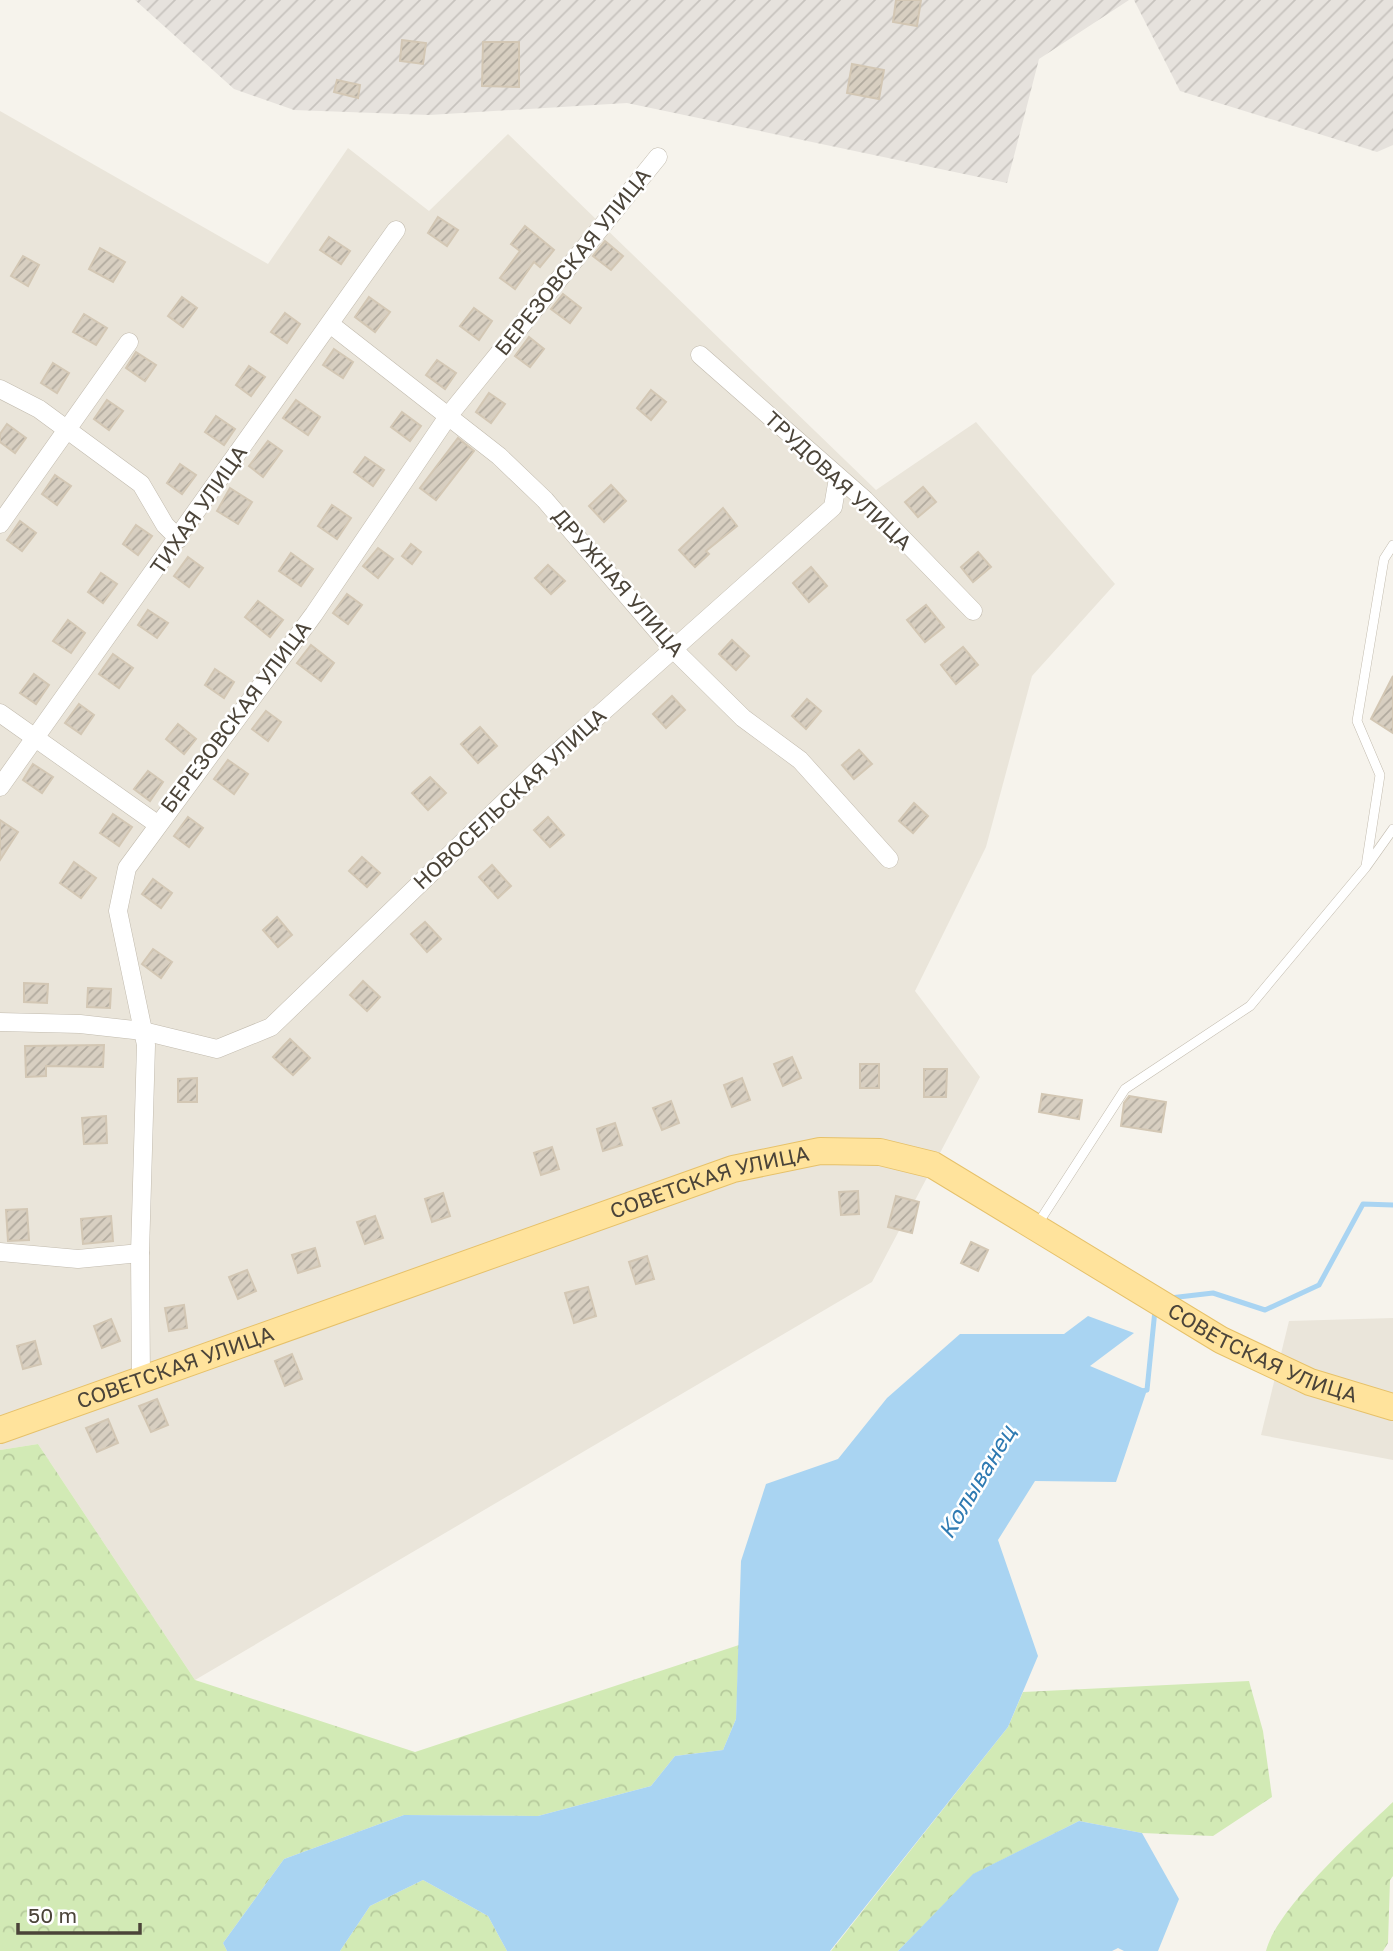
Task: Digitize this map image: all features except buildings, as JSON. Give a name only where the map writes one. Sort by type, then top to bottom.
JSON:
[{"type":"main road","name":"СОВЕТСКАЯ УЛИЦА","points":[[0,1430],[733,1169],[820,1151],[880,1152],[933,1165],[1221,1340],[1310,1382],[1393,1407]]},
{"type":"street","name":"БЕРЕЗОВСКАЯ УЛИЦА","points":[[141,1379],[140,1253],[146,1045],[118,911],[127,868],[314,614],[449,415],[658,157]]},
{"type":"street","name":"ТИХАЯ УЛИЦА","points":[[0,787],[37,740],[396,230]]},
{"type":"street","name":"ДРУЖНАЯ УЛИЦА","points":[[330,324],[449,415],[499,456],[545,500],[672,648],[743,718],[800,760],[889,859]]},
{"type":"street","points":[[0,524],[129,342]]},
{"type":"street","name":"ТРУДОВАЯ УЛИЦА","points":[[700,355],[865,500],[972,611]]},
{"type":"street","points":[[0,389],[39,409],[141,484],[165,524],[179,539]]},
{"type":"street","name":"НОВОСЕЛЬСКАЯ УЛИЦА","points":[[0,1022],[80,1024],[143,1031],[217,1049],[271,1027],[543,765],[833,507],[838,478]]},
{"type":"street","points":[[0,713],[157,824]]},
{"type":"street","points":[[0,1252],[78,1259],[140,1253]]},
{"type":"lane","points":[[1366,867],[1380,775],[1357,721],[1384,559],[1393,545]]},
{"type":"lane","points":[[1036,1227],[1125,1088],[1250,1006],[1366,867],[1393,829]]},
{"type":"shaded area","points":[[135,0],[1129,0],[1039,59],[1007,183],[627,103],[429,115],[294,110],[234,89]]},
{"type":"shaded area","points":[[1134,0],[1393,0],[1393,145],[1377,152],[1180,91]]},
{"type":"shaded area","points":[[0,111],[268,264],[348,148],[429,211],[508,134],[876,490],[976,422],[1115,584],[1032,676],[986,847],[915,991],[980,1077],[872,1282],[195,1680],[38,1444],[0,1450]]},
{"type":"shaded area","points":[[1393,1318],[1393,1460],[1261,1435],[1289,1321]]},
{"type":"green space","points":[[38,1444],[195,1680],[415,1752],[739,1645],[736,1719],[723,1750],[675,1756],[651,1786],[538,1816],[404,1815],[284,1859],[223,1943],[227,1951],[0,1951],[0,1450]]},
{"type":"green space","points":[[1249,1681],[1263,1731],[1272,1797],[1213,1836],[1142,1833],[1079,1821],[974,1874],[898,1951],[831,1951],[1008,1727],[1023,1692]]},
{"type":"green space","points":[[1393,1802],[1393,1876],[1390,1880],[1388,1943],[1383,1951],[1266,1951],[1285,1914],[1302,1894]]},
{"type":"green space","points":[[423,1880],[488,1916],[507,1951],[340,1951],[370,1906]]},
{"type":"water","points":[[1088,1316],[1134,1333],[1090,1366],[1147,1390],[1116,1482],[1035,1481],[998,1540],[1038,1656],[1008,1727],[830,1951],[507,1951],[488,1916],[423,1880],[370,1906],[340,1951],[227,1951],[223,1943],[284,1859],[404,1815],[538,1816],[651,1786],[675,1756],[723,1750],[736,1719],[741,1561],[766,1484],[838,1459],[887,1398],[960,1334],[1064,1334]]},
{"type":"water","points":[[1079,1821],[1142,1833],[1179,1899],[1158,1951],[1124,1951],[1118,1948],[1112,1951],[898,1951],[973,1874]]},
{"type":"waterway","name":"Колыванец","points":[[1170,1298],[1213,1293],[1265,1310],[1319,1285],[1363,1204],[1393,1205]]},
{"type":"waterway","name":"Колыванец","points":[[1142,1391],[1147,1390],[1155,1310]]}]
